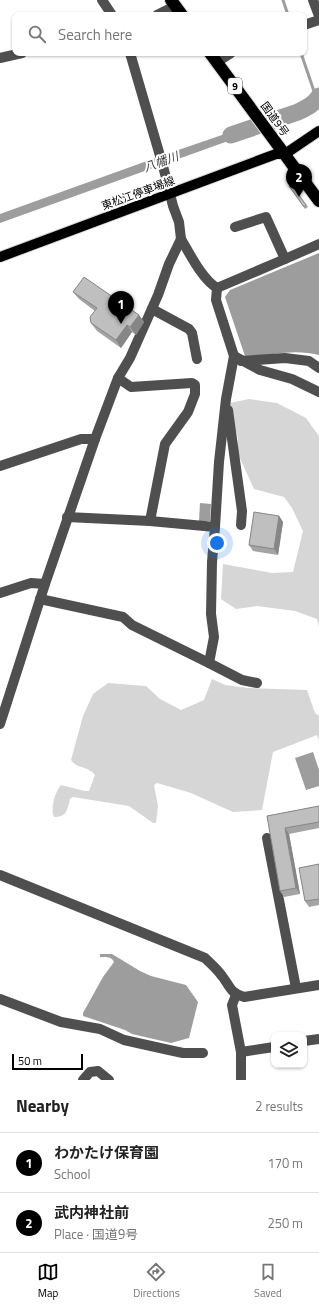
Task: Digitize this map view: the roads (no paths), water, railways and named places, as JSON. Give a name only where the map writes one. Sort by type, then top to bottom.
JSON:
[{"type":"highway","name":"国道9号","points":[[213,57],[319,201]]},
{"type":"main road","points":[[285,154],[319,131]]},
{"type":"main road","name":"東松江停車場線","points":[[0,257],[276,154],[285,154]]},
{"type":"street","points":[[102,0],[110,12]]},
{"type":"street","points":[[313,0],[319,16]]},
{"type":"street","points":[[164,12],[176,7]]},
{"type":"street","points":[[307,25],[319,20]]},
{"type":"street","points":[[0,58],[12,55]]},
{"type":"street","points":[[131,56],[180,228],[181,239],[206,279],[217,288]]},
{"type":"street","points":[[235,227],[266,217],[285,259]]},
{"type":"street","points":[[0,724],[67,517],[95,439],[118,378],[130,358],[181,239]]},
{"type":"street","points":[[217,288],[319,244]]},
{"type":"street","points":[[208,663],[214,637],[211,614],[212,562],[219,462],[226,399],[238,358],[216,300],[217,288]]},
{"type":"street","points":[[152,309],[191,331],[197,359]]},
{"type":"street","points":[[238,358],[285,358],[309,361],[319,368]]},
{"type":"street","points":[[238,358],[260,370],[292,378],[319,392]]},
{"type":"street","points":[[118,378],[131,387],[192,383],[196,385],[195,394],[188,412],[165,444],[150,521]]},
{"type":"street","points":[[226,399],[242,511],[241,525]]},
{"type":"street","points":[[0,466],[82,439],[95,439]]},
{"type":"street","points":[[67,517],[150,521],[215,527]]},
{"type":"street","points":[[0,593],[31,583],[45,584]]},
{"type":"street","points":[[40,599],[123,617],[132,625],[242,680],[257,683]]},
{"type":"street","points":[[267,838],[296,988]]},
{"type":"street","points":[[0,875],[205,958],[216,968],[236,995],[244,997],[319,985]]},
{"type":"street","points":[[236,995],[232,1005],[241,1052],[240,1080]]},
{"type":"street","points":[[0,999],[61,1022],[100,1029],[124,1040],[183,1053],[203,1053]]},
{"type":"street","points":[[307,1041],[319,1039]]},
{"type":"street","points":[[241,1052],[271,1047]]},
{"type":"street","points":[[83,1080],[90,1072],[98,1071],[109,1080]]},
{"type":"water","points":[[251,125],[256,131],[0,223],[0,214]]},
{"type":"water","points":[[319,253],[319,355],[292,352],[246,359],[225,297],[230,290]]},
{"type":"water","points":[[200,503],[211,504],[210,521],[199,521]]},
{"type":"water","points":[[313,752],[319,770],[319,786],[306,790],[295,758]]},
{"type":"water","points":[[100,954],[112,954],[151,976],[186,985],[198,1002],[189,1038],[171,1043],[132,1034],[125,1030],[83,1016],[83,1013],[103,977],[114,962],[110,958],[100,957]]},
{"type":"waterway","points":[[283,0],[287,12]]},
{"type":"waterway","points":[[302,56],[317,100]]},
{"type":"waterway","name":"八幡川","points":[[231,135],[298,112],[313,104],[319,96]]},
{"type":"place","name":"武内神社前","points":[[299,197]]},
{"type":"place","name":"わかたけ保育園","points":[[121,324]]}]
